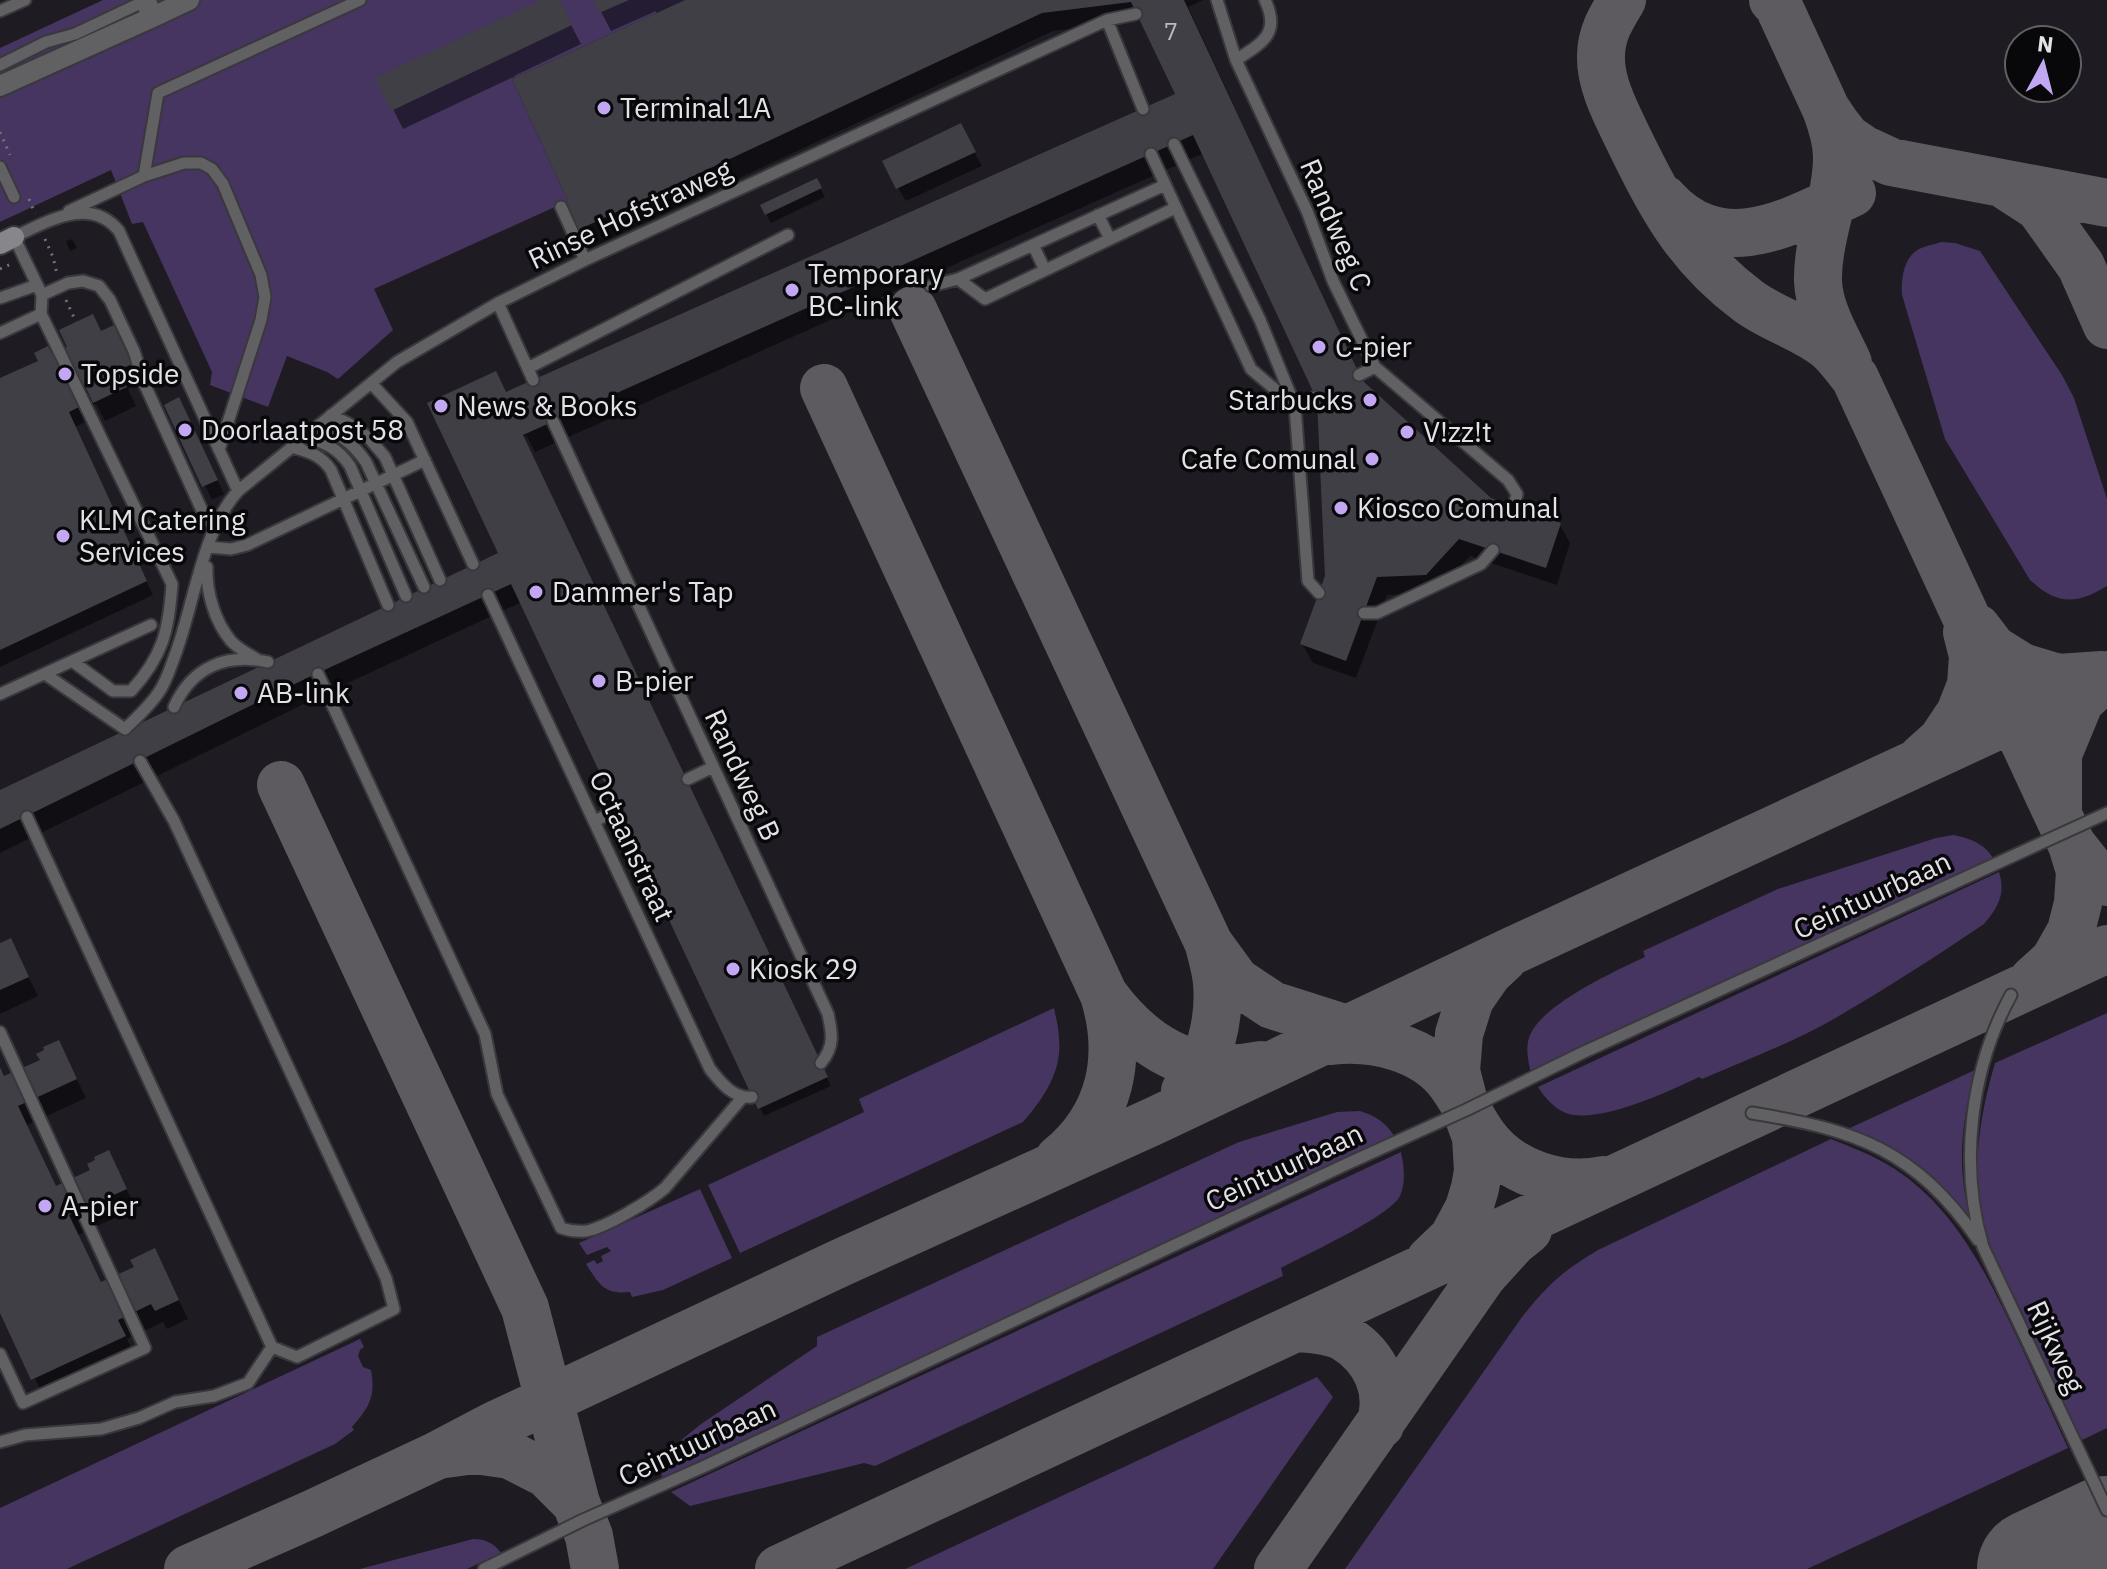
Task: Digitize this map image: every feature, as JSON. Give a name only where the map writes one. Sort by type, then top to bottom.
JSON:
[{"type":"street","points":[[1,82],[147,4],[189,0]]},
{"type":"lane","points":[[0,11],[25,0]]},
{"type":"lane","points":[[144,176],[158,93],[360,0]]},
{"type":"lane","name":"Randweg C","points":[[1217,0],[1236,60],[1307,211],[1333,281],[1375,367],[1508,480],[1517,494],[1514,506]]},
{"type":"lane","points":[[1236,60],[1261,44],[1271,32],[1271,12],[1265,0]]},
{"type":"lane","name":"Rinse Hofstraweg","points":[[45,674],[125,729],[160,692],[182,640],[208,547],[228,501],[397,362],[498,303],[585,260],[1107,20],[1136,14]]},
{"type":"lane","points":[[1107,20],[1143,109]]},
{"type":"lane","points":[[1174,144],[1260,320],[1295,406],[1308,581],[1319,593]]},
{"type":"lane","points":[[1151,154],[1251,369],[1295,406]]},
{"type":"lane","points":[[72,661],[113,691],[131,691],[148,672],[162,647],[170,615],[172,584],[41,314],[39,290],[7,241],[144,176],[184,163],[201,163],[212,169],[223,184],[261,275],[265,297],[261,320],[219,450]]},
{"type":"lane","points":[[0,167],[14,197]]},
{"type":"lane","points":[[931,286],[958,279],[1165,185]]},
{"type":"lane","points":[[561,207],[585,260]]},
{"type":"lane","points":[[958,279],[985,299],[1175,208]]},
{"type":"lane","points":[[61,215],[83,213],[99,216],[119,231],[238,491]]},
{"type":"lane","points":[[1098,215],[1110,239]]},
{"type":"lane","points":[[528,368],[788,235]]},
{"type":"lane","points":[[1033,245],[1045,270]]},
{"type":"lane","points":[[0,298],[83,281],[99,286],[110,300],[134,351],[144,383],[205,517],[215,528]]},
{"type":"lane","points":[[498,303],[533,380]]},
{"type":"lane","points":[[0,333],[41,314]]},
{"type":"lane","points":[[1359,375],[1375,367]]},
{"type":"lane","points":[[371,383],[407,422],[473,564]]},
{"type":"lane","points":[[1295,406],[1315,397]]},
{"type":"lane","points":[[331,415],[368,437],[385,457],[440,580]]},
{"type":"lane","name":"Randweg B","points":[[553,421],[828,1014],[833,1037],[821,1063]]},
{"type":"lane","points":[[319,425],[340,434],[355,446],[366,462],[424,587]]},
{"type":"lane","points":[[305,436],[327,443],[341,453],[350,466],[406,596]]},
{"type":"lane","points":[[292,447],[315,454],[325,461],[388,605]]},
{"type":"lane","points":[[208,547],[231,549],[247,545],[425,460]]},
{"type":"lane","name":"Rinse Hofstraweg","points":[[174,707],[179,695],[196,674],[220,662],[263,661],[233,644],[219,624],[207,580],[208,547]]},
{"type":"lane","points":[[1364,613],[1377,613],[1481,564],[1493,550]]},
{"type":"lane","name":"Octaanstraat","points":[[318,674],[485,1034],[497,1094],[561,1228],[575,1232],[591,1230],[652,1200],[747,1097],[723,1085],[710,1069],[488,595]]},
{"type":"lane","points":[[0,694],[151,625]]},
{"type":"lane","points":[[27,817],[272,1347],[297,1357],[394,1309],[386,1278],[174,821],[140,761]]},
{"type":"lane","points":[[688,779],[713,767]]},
{"type":"lane","points":[[594,821],[617,811]]},
{"type":"lane","name":"Ceintuurbaan","points":[[484,1569],[1582,1053],[2107,813]]},
{"type":"lane","name":"Rijkweg","points":[[2011,995],[1989,1044],[1972,1121],[1970,1159],[1978,1229],[1983,1247],[2107,1510]]},
{"type":"lane","points":[[0,1032],[145,1348],[23,1403],[0,1354]]},
{"type":"lane","name":"Rijkweg","points":[[1752,1113],[1816,1125],[1854,1136],[1885,1151],[1927,1180],[1983,1247]]},
{"type":"lane","points":[[0,1442],[25,1435],[101,1429],[139,1418],[175,1402],[214,1396],[248,1383],[272,1347]]},
{"type":"shaded area","points":[[103,0],[685,0],[512,79],[568,201],[374,289],[393,330],[338,379],[287,356],[268,407],[210,385],[212,372],[143,222],[132,224],[111,170],[0,222],[0,48]]},
{"type":"shaded area","points":[[1941,242],[1980,251],[2074,398],[2107,499],[2107,586],[2086,597],[2058,598],[2030,580],[1945,439],[1902,295],[1908,260],[1921,248]]},
{"type":"shaded area","points":[[1953,835],[1976,842],[1993,858],[1531,1073],[1528,1044],[1537,1023],[1564,1000],[1645,957],[1643,951],[1778,889]]},
{"type":"shaded area","points":[[1999,872],[2002,887],[1999,900],[1984,924],[1871,997],[1801,1036],[1702,1079],[1699,1077],[1614,1111],[1579,1115],[1566,1113],[1550,1102],[1538,1087]]},
{"type":"shaded area","points":[[1054,1008],[1059,1036],[1057,1063],[1044,1094],[1023,1122],[740,1253],[708,1185],[864,1112],[859,1099]]},
{"type":"shaded area","points":[[2107,1013],[2107,1428],[2080,1441],[1990,1244],[1979,1201],[1979,1141],[1995,1063]]},
{"type":"shaded area","points":[[1975,1070],[1962,1151],[1963,1184],[1969,1218],[1923,1171],[1850,1128]]},
{"type":"shaded area","points":[[1360,1111],[1380,1120],[1395,1137],[662,1478],[661,1470],[669,1450],[701,1424],[817,1346],[817,1337],[1239,1142],[1337,1112]]},
{"type":"shaded area","points":[[1831,1139],[1902,1174],[1923,1191],[1958,1231],[1999,1300],[2068,1448],[1807,1569],[1345,1569],[1522,1317],[1556,1279],[1598,1250]]},
{"type":"shaded area","points":[[1401,1152],[1403,1186],[1393,1205],[1364,1225],[1281,1268],[1283,1276],[875,1466],[864,1463],[690,1506],[671,1492]]},
{"type":"shaded area","points":[[700,1189],[732,1258],[663,1290],[632,1297],[630,1292],[614,1292],[603,1287],[586,1264],[594,1260],[597,1264],[603,1261],[601,1256],[611,1251],[607,1247],[587,1255],[579,1243]]},
{"type":"shaded area","points":[[360,1339],[364,1347],[358,1356],[363,1367],[371,1370],[372,1395],[352,1427],[354,1430],[335,1444],[67,1569],[0,1569],[0,1508]]},
{"type":"shaded area","points":[[1317,1377],[1333,1397],[1213,1569],[905,1569]]},
{"type":"shaded area","points":[[473,1539],[489,1542],[501,1553],[467,1569],[360,1569]]},
{"type":"building","points":[[541,0],[560,0],[572,25],[391,111],[375,78]]},
{"type":"building","points":[[593,0],[629,0],[599,13]]},
{"type":"building","points":[[685,0],[1184,0],[1362,380],[1491,498],[1561,523],[1546,568],[1459,539],[1426,575],[1377,577],[1346,661],[1300,644],[1325,576],[1317,400],[1193,135],[523,435],[828,1077],[758,1109],[511,584],[307,678],[0,829],[0,790],[498,553],[427,403],[496,371],[506,392],[1175,94],[1131,2],[1042,13],[578,230],[564,202],[568,201],[512,79]]},
{"type":"building","points":[[961,123],[976,152],[896,189],[882,161]]},
{"type":"building","points":[[817,178],[822,188],[765,215],[760,205]]},
{"type":"building","name":"KLM Catering Services","points":[[93,314],[101,331],[114,325],[132,364],[119,370],[127,387],[93,403],[85,386],[72,392],[79,407],[69,412],[147,581],[0,650],[0,378],[38,361],[34,353],[48,346],[52,354],[67,347],[59,330]]},
{"type":"building","name":"Doorlaatpost 58","points":[[179,397],[218,480],[202,487],[164,405]]},
{"type":"building","points":[[11,938],[29,977],[0,990],[0,943]]},
{"type":"building","name":"A-pier","points":[[59,1040],[77,1079],[18,1106],[56,1186],[90,1170],[87,1164],[109,1150],[127,1189],[69,1215],[101,1282],[134,1267],[130,1260],[155,1248],[179,1300],[155,1311],[151,1304],[118,1320],[126,1336],[31,1380],[0,1313],[0,1067],[4,1076],[40,1060],[36,1054]]},
{"type":"taxiway","points":[[1622,0],[1605,33],[1601,66],[1614,108],[1663,206],[1691,247],[1726,283],[1757,307],[1827,346],[1855,378],[2072,845],[2095,874],[2107,882]]},
{"type":"taxiway","points":[[1773,0],[1826,109],[1847,138],[1863,149],[1891,162],[2107,203]]},
{"type":"taxiway","points":[[1826,109],[1834,133],[1837,157],[1818,281],[1825,313],[1848,363]]},
{"type":"taxiway","points":[[2005,185],[2039,207],[2081,266],[2107,325]]},
{"type":"taxiway","points":[[1664,199],[1686,218],[1709,229],[1733,233],[1781,225],[1852,193]]},
{"type":"taxiway","points":[[913,310],[1209,944],[1236,981],[1272,1005],[1363,1034]]},
{"type":"taxiway","points":[[824,388],[1104,995],[1112,1041],[1108,1084],[1091,1124],[1059,1159]]},
{"type":"taxiway","points":[[1977,628],[1993,649],[2022,667],[2058,678],[2102,675]]},
{"type":"taxiway","points":[[1922,758],[1942,740],[1960,713],[1971,685],[1973,656],[1967,632]]},
{"type":"taxiway","points":[[188,1569],[312,1514],[840,1263],[1154,1121],[2107,675]]},
{"type":"taxiway","points":[[2058,808],[2058,754],[2080,701],[2103,680]]},
{"type":"taxiway","points":[[281,785],[525,1308],[576,1503],[589,1536],[595,1569]]},
{"type":"taxiway","points":[[2033,980],[2054,961],[2071,931],[2078,903],[2080,871],[2072,845]]},
{"type":"taxiway","points":[[1185,1091],[1201,1068],[1215,1026],[1217,983],[1209,945]]},
{"type":"taxiway","points":[[779,1569],[2107,949]]},
{"type":"taxiway","points":[[1430,1260],[1453,1238],[1469,1208],[1475,1188],[1478,1171],[1476,1137],[1456,1071],[1459,1034],[1470,999],[1488,973],[1504,958]]},
{"type":"taxiway","points":[[1104,995],[1135,1030],[1172,1055],[1214,1067],[1261,1065]]},
{"type":"taxiway","points":[[1331,1041],[1381,1043],[1398,1047],[1428,1062],[1452,1085],[1495,1150],[1522,1169],[1554,1180],[1604,1180]]},
{"type":"taxiway","points":[[1278,1569],[1483,1275],[1528,1230]]},
{"type":"taxiway","points":[[1295,1328],[1339,1335],[1365,1355],[1373,1365],[1382,1388],[1384,1400],[1380,1425]]},
{"type":"taxiway","points":[[445,1454],[475,1450],[510,1455],[547,1474],[576,1503]]},
{"type":"runway","points":[[2037,1569],[2107,1536]]},
{"type":"place","name":"Terminal 1A","points":[[604,108]]},
{"type":"place","name":"Temporary BC-link","points":[[792,290]]},
{"type":"place","name":"C-pier","points":[[1319,347]]},
{"type":"place","name":"Topside","points":[[65,374]]},
{"type":"place","name":"Starbucks","points":[[1370,400]]},
{"type":"place","name":"News & Books","points":[[441,406]]},
{"type":"place","name":"Doorlaatpost 58","points":[[185,430]]},
{"type":"place","name":"V!zz!t","points":[[1407,432]]},
{"type":"place","name":"Cafe Comunal","points":[[1372,459]]},
{"type":"place","name":"Kiosco Comunal","points":[[1341,508]]},
{"type":"place","name":"KLM Catering Services","points":[[63,536]]},
{"type":"place","name":"Dammer's Tap","points":[[536,592]]},
{"type":"place","name":"B-pier","points":[[599,681]]},
{"type":"place","name":"AB-link","points":[[241,693]]},
{"type":"place","name":"Kiosk 29","points":[[733,969]]},
{"type":"place","name":"A-pier","points":[[45,1206]]}]
